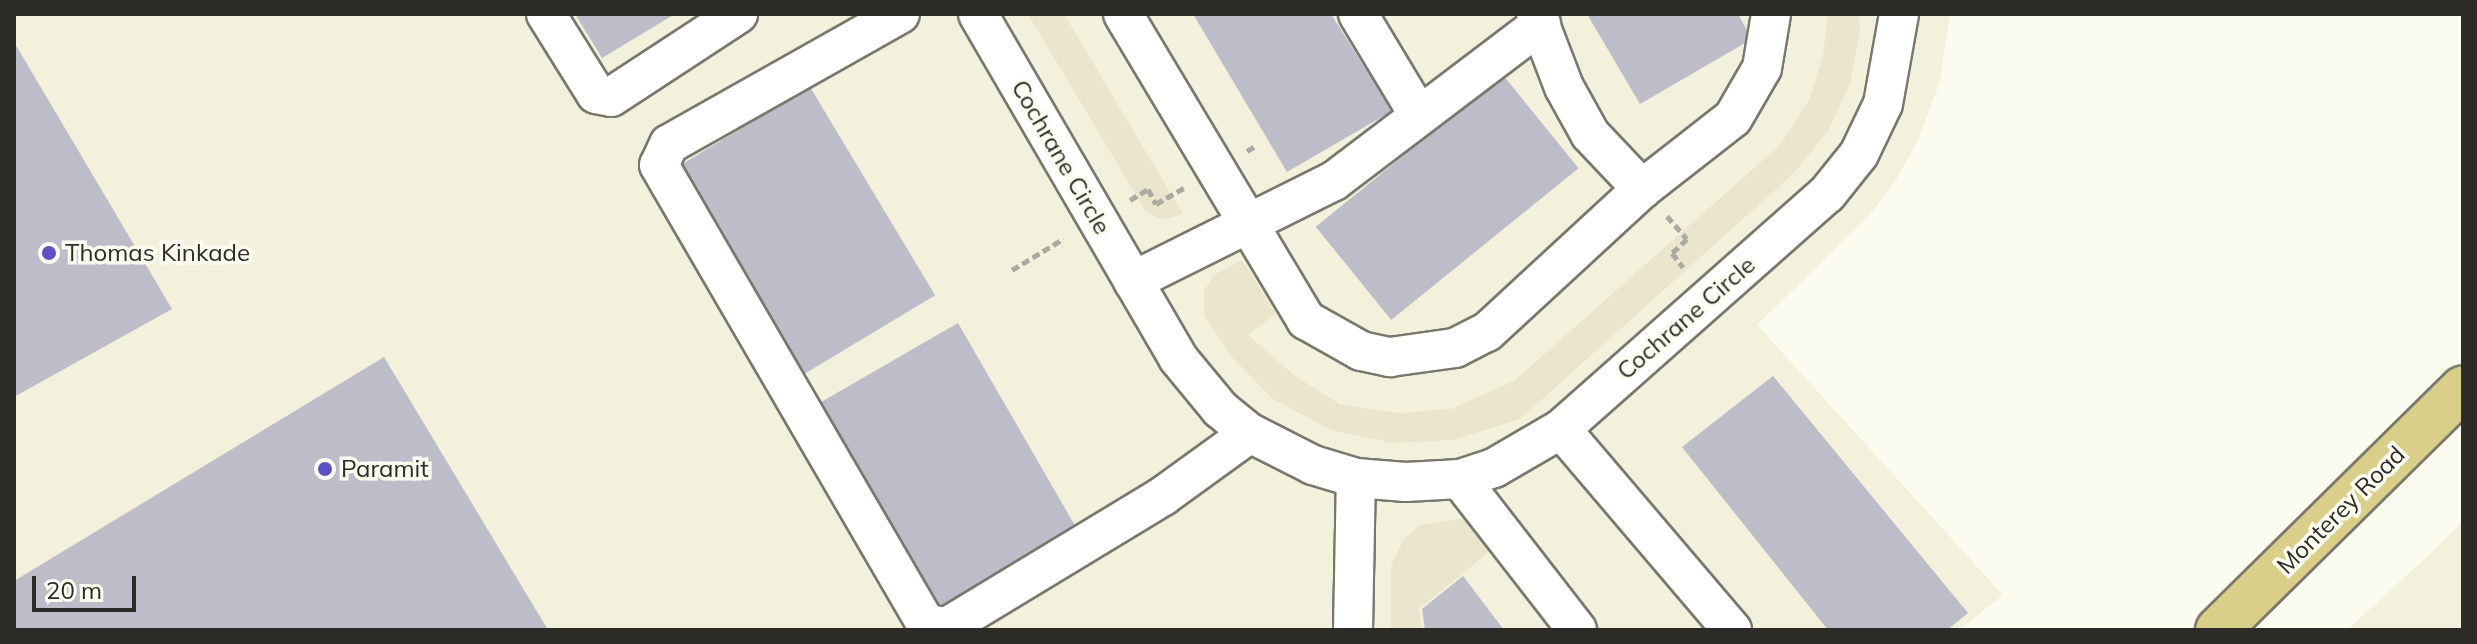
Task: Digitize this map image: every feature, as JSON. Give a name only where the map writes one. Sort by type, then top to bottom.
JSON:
[{"type":"main road","name":"Monterey Road","points":[[2218,630],[2463,388]]},
{"type":"street","points":[[546,14],[596,94],[611,97],[738,14]]},
{"type":"street","points":[[900,14],[669,144],[659,165],[926,624],[947,627],[1163,496],[1250,433]]},
{"type":"street","name":"Cochrane Circle","points":[[978,14],[1133,281],[1197,383],[1250,433],[1313,465],[1356,478],[1460,479],[1524,454],[1561,429],[1827,194],[1846,171],[1883,104],[1899,14]]},
{"type":"street","points":[[1123,14],[1251,221],[1306,320],[1361,351],[1423,356],[1487,332],[1650,198],[1733,118],[1747,100],[1762,68],[1771,14]]},
{"type":"street","points":[[1358,14],[1418,114]]},
{"type":"street","points":[[1133,281],[1334,181],[1538,19],[1564,87],[1590,134],[1650,198]]},
{"type":"street","points":[[1561,429],[1732,630]]},
{"type":"street","points":[[1353,630],[1356,478]]},
{"type":"street","points":[[1460,479],[1577,630]]},
{"type":"path","points":[[1130,200],[1148,189],[1156,204],[1193,183]]},
{"type":"path","points":[[1650,198],[1687,239],[1672,253],[1683,267]]},
{"type":"path","points":[[1012,270],[1063,239]]},
{"type":"shaded area","points":[[14,14],[1950,14],[1940,81],[1919,138],[1896,180],[1867,218],[1757,325],[2003,595],[1959,630],[14,630]]},
{"type":"shaded area","points":[[1028,14],[1064,14],[1183,214],[1163,220],[1146,212]]},
{"type":"shaded area","points":[[1828,14],[1859,14],[1860,32],[1850,84],[1828,131],[1793,174],[1520,419],[1453,440],[1392,443],[1331,430],[1273,399],[1231,356],[1204,316],[1204,291],[1214,275],[1242,260],[1276,314],[1248,335],[1294,375],[1339,404],[1398,413],[1451,409],[1514,381],[1780,145],[1809,100],[1823,56]]},
{"type":"shaded area","points":[[1464,518],[1489,552],[1419,609],[1422,630],[1391,630],[1391,565],[1404,539],[1420,525]]},
{"type":"shaded area","points":[[2463,521],[2463,630],[2347,630],[2431,553]]},
{"type":"building","points":[[575,14],[675,14],[602,58]]},
{"type":"building","points":[[1193,14],[1331,14],[1392,111],[1287,172]]},
{"type":"building","points":[[1587,14],[1738,14],[1752,39],[1640,104]]},
{"type":"building","points":[[14,42],[172,309],[14,397]]},
{"type":"building","points":[[1503,75],[1579,168],[1391,320],[1316,227]]},
{"type":"building","points":[[810,87],[935,295],[798,378],[673,169]]},
{"type":"building","points":[[958,323],[1078,530],[934,613],[814,406]]},
{"type":"building","name":"Paramit","points":[[384,357],[548,630],[14,630],[14,581]]},
{"type":"building","points":[[1773,376],[1968,613],[1947,630],[1828,630],[1682,447]]},
{"type":"building","points":[[1463,576],[1504,630],[1425,630],[1422,609]]},
{"type":"place","name":"Thomas Kinkade","points":[[49,253]]},
{"type":"place","name":"Paramit","points":[[325,469]]}]
